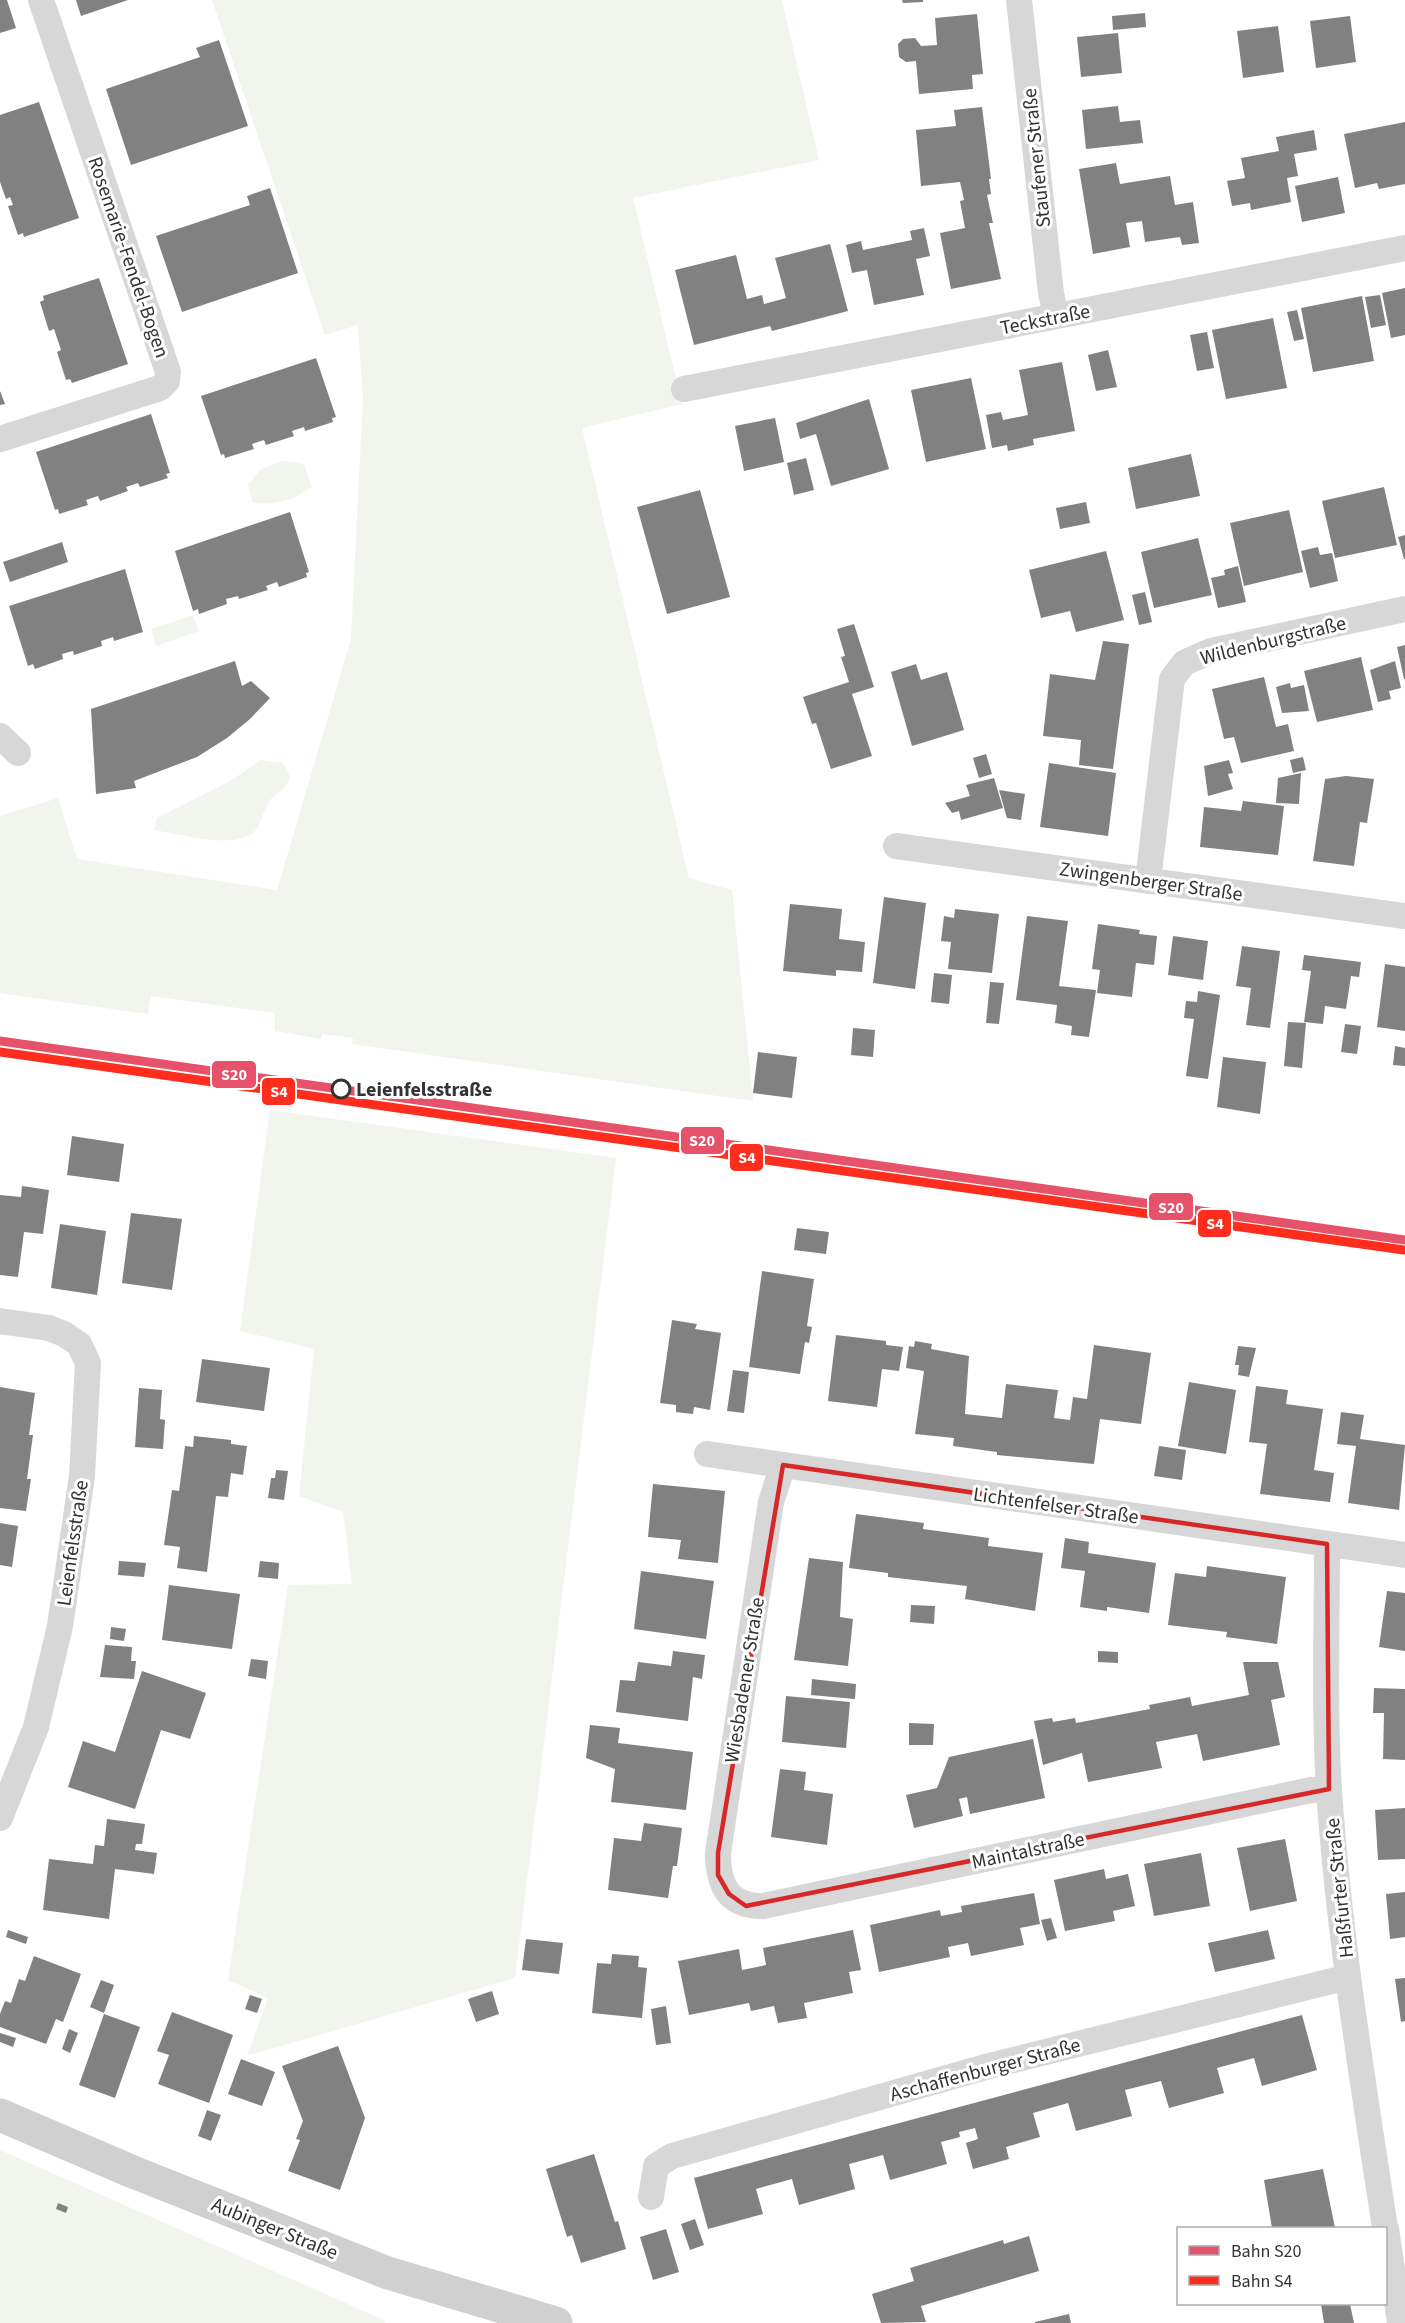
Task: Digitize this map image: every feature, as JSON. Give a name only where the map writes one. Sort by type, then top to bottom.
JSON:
[{"type":"main road","name":"Aubinger Straße","points":[[0,2115],[133,2172],[388,2273],[556,2323]]},
{"type":"street","name":"Rosemarie-Fendel-Bogen","points":[[0,439],[160,388],[167,381],[168,372],[41,0]]},
{"type":"street","name":"Staufener Straße","points":[[1019,0],[1051,293],[1056,316]]},
{"type":"street","name":"Teckstraße","points":[[684,389],[1405,248]]},
{"type":"street","name":"Wildenburgstraße","points":[[1148,881],[1172,679],[1184,663],[1211,651],[1405,609]]},
{"type":"street","name":"Zwingenberger Straße","points":[[896,846],[1405,916]]},
{"type":"street","name":"Leienfelsstraße","points":[[0,1321],[50,1328],[64,1334],[79,1344],[88,1363],[82,1476],[60,1626],[36,1727],[0,1818]]},
{"type":"street","name":"Lichtenfelser Straße","points":[[707,1454],[1405,1555]]},
{"type":"street","name":"Wiesbadener Straße","points":[[729,1894],[718,1875],[718,1853],[771,1502],[783,1465]]},
{"type":"street","name":"Haßfurter Straße","points":[[1327,1544],[1329,1789],[1347,1977],[1385,2227]]},
{"type":"street","name":"Maintalstraße","points":[[729,1894],[746,1906],[764,1906],[1299,1792],[1329,1789]]},
{"type":"street","name":"Aschaffenburger Straße","points":[[651,2197],[656,2166],[672,2156],[989,2067],[1347,1977]]},
{"type":"street","name":"Haßfurter Straße","points":[[1387,2242],[1400,2323]]},
{"type":"highlighted area","points":[[783,1465],[1327,1544],[1329,1789],[746,1906],[729,1894],[718,1875],[718,1853]]},
{"type":"shaded area","points":[[212,0],[782,0],[819,160],[633,198],[682,404],[582,428],[689,878],[732,890],[753,1101],[352,1044],[353,1038],[322,1034],[321,1039],[275,1031],[275,1013],[151,996],[148,1014],[0,993],[0,816],[58,798],[77,859],[277,890],[351,639],[363,399],[358,325],[325,335]]},
{"type":"shaded area","points":[[282,461],[304,464],[312,487],[284,501],[253,503],[248,485],[261,469]]},
{"type":"shaded area","points":[[193,615],[199,631],[156,646],[151,629]]},
{"type":"shaded area","points":[[261,760],[282,763],[287,770],[289,780],[268,803],[254,832],[233,840],[220,840],[154,830],[157,818],[232,780]]},
{"type":"shaded area","points":[[270,1110],[616,1158],[515,1978],[247,2056],[268,1998],[228,1980],[288,1585],[352,1584],[343,1512],[299,1496],[314,1349],[240,1331]]},
{"type":"shaded area","points":[[0,2150],[384,2320],[385,2323],[0,2323]]},
{"type":"building","points":[[0,0],[7,0],[16,28],[0,33]]},
{"type":"building","points":[[76,0],[128,0],[81,16]]},
{"type":"building","points":[[902,0],[923,0],[923,2],[903,3]]},
{"type":"building","points":[[1145,13],[1146,27],[1113,30],[1112,16]]},
{"type":"building","points":[[977,14],[983,74],[972,75],[973,89],[919,94],[916,61],[906,62],[899,57],[898,44],[903,39],[915,38],[921,46],[937,45],[935,18]]},
{"type":"building","points":[[1350,16],[1356,62],[1316,68],[1310,21]]},
{"type":"building","points":[[1278,26],[1284,72],[1243,78],[1237,31]]},
{"type":"building","points":[[1118,33],[1122,73],[1081,77],[1077,37]]},
{"type":"building","points":[[219,40],[248,126],[131,165],[106,89],[200,57],[196,48]]},
{"type":"building","points":[[39,102],[79,218],[24,237],[23,233],[18,235],[8,206],[13,205],[10,197],[6,199],[0,182],[0,115]]},
{"type":"building","points":[[1118,106],[1120,122],[1140,120],[1143,143],[1086,149],[1082,110]]},
{"type":"building","points":[[982,107],[991,179],[989,179],[991,194],[987,195],[993,223],[989,223],[1001,279],[951,289],[940,233],[965,228],[960,201],[964,200],[960,182],[921,186],[916,130],[956,126],[954,110]]},
{"type":"building","points":[[1405,122],[1405,184],[1379,189],[1377,183],[1355,188],[1344,134]]},
{"type":"building","points":[[1314,130],[1317,150],[1294,154],[1298,176],[1287,178],[1291,202],[1251,210],[1250,203],[1232,206],[1227,181],[1245,178],[1241,158],[1279,151],[1276,137]]},
{"type":"building","points":[[1116,163],[1120,184],[1170,176],[1175,205],[1193,202],[1199,243],[1182,245],[1180,237],[1145,242],[1142,221],[1126,223],[1130,247],[1093,254],[1079,169]]},
{"type":"building","points":[[1338,177],[1345,213],[1302,222],[1295,186]]},
{"type":"building","points":[[270,188],[298,273],[182,312],[156,236],[250,205],[247,196]]},
{"type":"building","points":[[924,228],[930,256],[916,259],[924,295],[874,305],[867,270],[852,273],[846,245],[861,241],[863,250],[912,240],[910,231]]},
{"type":"building","points":[[830,244],[848,311],[772,331],[770,326],[694,345],[675,270],[736,255],[747,299],[762,295],[764,304],[786,298],[775,258]]},
{"type":"building","points":[[99,278],[128,364],[72,383],[70,379],[66,380],[57,352],[61,350],[54,329],[49,331],[40,302],[44,300],[43,296]]},
{"type":"building","points":[[1405,288],[1405,335],[1391,338],[1382,293]]},
{"type":"building","points":[[1380,295],[1386,325],[1371,328],[1365,297]]},
{"type":"building","points":[[1362,296],[1374,361],[1313,372],[1301,308]]},
{"type":"building","points":[[1297,310],[1304,339],[1294,341],[1287,312]]},
{"type":"building","points":[[1273,318],[1287,388],[1226,399],[1212,330]]},
{"type":"building","points":[[1207,332],[1214,368],[1197,371],[1190,335]]},
{"type":"building","points":[[1108,350],[1117,387],[1096,391],[1088,355]]},
{"type":"building","points":[[316,358],[336,417],[332,418],[333,422],[305,431],[304,427],[292,431],[294,436],[266,445],[264,440],[252,444],[254,449],[225,458],[224,454],[221,455],[201,396]]},
{"type":"building","points":[[1062,362],[1075,431],[1033,439],[1034,445],[1008,451],[1007,445],[992,448],[986,415],[1001,412],[1003,420],[1028,415],[1019,370]]},
{"type":"building","points":[[971,378],[986,449],[926,462],[911,390]]},
{"type":"building","points":[[0,391],[5,404],[0,405]]},
{"type":"building","points":[[869,399],[889,469],[831,486],[816,434],[800,439],[796,423]]},
{"type":"building","points":[[151,414],[170,473],[166,474],[168,478],[140,487],[138,483],[126,487],[128,491],[100,501],[98,496],[86,500],[88,505],[59,514],[58,509],[55,510],[36,452]]},
{"type":"building","points":[[775,418],[784,462],[744,471],[735,426]]},
{"type":"building","points":[[1191,454],[1200,496],[1136,509],[1128,468]]},
{"type":"building","points":[[806,458],[814,490],[794,495],[787,463]]},
{"type":"building","points":[[1384,487],[1397,545],[1335,558],[1322,501]]},
{"type":"building","points":[[700,490],[730,597],[667,614],[637,507]]},
{"type":"building","points":[[1086,502],[1090,523],[1060,529],[1056,508]]},
{"type":"building","points":[[1289,510],[1303,572],[1244,586],[1230,523]]},
{"type":"building","points":[[290,512],[309,572],[306,573],[307,577],[279,587],[277,582],[266,586],[268,590],[239,599],[238,596],[226,599],[227,604],[199,614],[198,609],[193,611],[175,551]]},
{"type":"building","points":[[1405,535],[1405,559],[1404,559],[1398,537]]},
{"type":"building","points":[[1198,538],[1212,595],[1154,608],[1141,552]]},
{"type":"building","points":[[62,542],[68,562],[10,582],[3,562]]},
{"type":"building","points":[[1318,547],[1320,555],[1332,553],[1338,581],[1310,588],[1301,551]]},
{"type":"building","points":[[1106,551],[1124,620],[1076,632],[1070,611],[1041,618],[1029,570]]},
{"type":"building","points":[[1238,566],[1246,602],[1218,608],[1211,578],[1225,575],[1224,570]]},
{"type":"building","points":[[125,569],[143,632],[114,641],[113,637],[101,641],[102,646],[74,655],[73,651],[62,654],[63,659],[35,669],[33,664],[28,666],[9,606]]},
{"type":"building","points":[[1145,592],[1152,622],[1139,625],[1132,595]]},
{"type":"building","points":[[854,624],[874,687],[852,694],[872,756],[831,769],[816,723],[812,724],[803,697],[849,682],[841,657],[845,656],[837,629]]},
{"type":"building","points":[[1103,641],[1129,644],[1113,769],[1079,765],[1081,740],[1043,736],[1050,674],[1095,680]]},
{"type":"building","points":[[1405,645],[1405,679],[1404,679],[1397,647]]},
{"type":"building","points":[[1361,657],[1373,710],[1317,722],[1304,671]]},
{"type":"building","points":[[235,661],[242,686],[251,681],[270,698],[250,719],[227,738],[197,757],[134,781],[136,788],[96,794],[91,709]]},
{"type":"building","points":[[1395,661],[1401,688],[1389,691],[1391,699],[1378,702],[1370,670]]},
{"type":"building","points":[[916,664],[921,680],[947,672],[964,730],[912,746],[891,672]]},
{"type":"building","points":[[1264,677],[1276,727],[1288,724],[1294,751],[1241,763],[1234,737],[1224,739],[1212,689]]},
{"type":"building","points":[[1290,683],[1291,688],[1304,685],[1309,711],[1282,713],[1276,687]]},
{"type":"building","points":[[986,754],[992,774],[979,778],[973,758]]},
{"type":"building","points":[[1303,757],[1306,770],[1293,773],[1290,760]]},
{"type":"building","points":[[1229,760],[1233,773],[1228,774],[1233,789],[1208,796],[1204,766]]},
{"type":"building","points":[[1049,763],[1116,773],[1108,836],[1040,827]]},
{"type":"building","points":[[1301,773],[1299,804],[1276,803],[1278,778]]},
{"type":"building","points":[[1346,776],[1374,779],[1367,823],[1360,822],[1354,866],[1313,861],[1325,779]]},
{"type":"building","points":[[994,778],[1003,808],[961,820],[959,811],[952,813],[945,803],[970,796],[966,785]]},
{"type":"building","points":[[999,790],[1025,794],[1021,820],[1007,818]]},
{"type":"building","points":[[1243,801],[1284,806],[1278,855],[1200,847],[1204,807],[1241,811]]},
{"type":"building","points":[[884,897],[926,903],[915,989],[873,983]]},
{"type":"building","points":[[790,904],[842,909],[839,939],[865,942],[862,972],[836,970],[836,976],[783,971]]},
{"type":"building","points":[[955,909],[999,914],[992,973],[948,969],[951,942],[941,941],[944,916],[954,918]]},
{"type":"building","points":[[1027,916],[1068,921],[1059,986],[1096,990],[1089,1037],[1071,1035],[1072,1026],[1055,1023],[1057,1005],[1016,1000]]},
{"type":"building","points":[[1098,924],[1140,930],[1139,934],[1157,936],[1154,965],[1136,963],[1132,997],[1097,993],[1100,970],[1092,969]]},
{"type":"building","points":[[1173,936],[1208,941],[1203,980],[1168,975]]},
{"type":"building","points":[[1242,946],[1280,951],[1270,1028],[1246,1025],[1251,988],[1236,986]]},
{"type":"building","points":[[1304,955],[1361,962],[1359,977],[1351,976],[1346,1009],[1325,1006],[1323,1024],[1304,1022],[1311,971],[1302,970]]},
{"type":"building","points":[[1385,964],[1405,967],[1405,1031],[1377,1027]]},
{"type":"building","points":[[934,973],[952,975],[949,1004],[931,1002]]},
{"type":"building","points":[[990,982],[1004,983],[999,1024],[986,1023]]},
{"type":"building","points":[[1198,991],[1220,995],[1208,1079],[1186,1076],[1194,1019],[1184,1018],[1186,1001],[1197,1002]]},
{"type":"building","points":[[1288,1022],[1306,1023],[1302,1068],[1284,1066]]},
{"type":"building","points":[[1345,1024],[1361,1026],[1357,1054],[1341,1052]]},
{"type":"building","points":[[853,1028],[875,1030],[873,1057],[851,1055]]},
{"type":"building","points":[[1395,1046],[1405,1048],[1405,1066],[1393,1065]]},
{"type":"building","points":[[758,1052],[797,1057],[792,1098],[753,1093]]},
{"type":"building","points":[[1223,1057],[1266,1062],[1260,1114],[1217,1107]]},
{"type":"building","points":[[72,1136],[124,1144],[119,1182],[67,1175]]},
{"type":"building","points":[[22,1186],[49,1190],[43,1234],[24,1232],[18,1277],[0,1275],[0,1195],[21,1197]]},
{"type":"building","points":[[131,1213],[182,1219],[172,1290],[122,1283]]},
{"type":"building","points":[[60,1224],[106,1231],[97,1295],[51,1288]]},
{"type":"building","points":[[797,1228],[829,1232],[826,1254],[794,1250]]},
{"type":"building","points":[[762,1271],[814,1279],[807,1326],[812,1327],[809,1343],[805,1342],[800,1374],[749,1367]]},
{"type":"building","points":[[672,1320],[697,1324],[695,1329],[721,1333],[710,1410],[694,1407],[693,1414],[676,1412],[676,1405],[660,1403]]},
{"type":"building","points":[[836,1335],[886,1341],[886,1345],[903,1347],[899,1371],[882,1369],[877,1407],[828,1401]]},
{"type":"building","points":[[915,1341],[932,1344],[931,1349],[969,1356],[965,1414],[1002,1418],[1006,1384],[1058,1390],[1054,1418],[1070,1420],[1073,1397],[1087,1399],[1094,1345],[1151,1353],[1141,1424],[1100,1419],[1094,1464],[997,1455],[997,1452],[953,1446],[954,1438],[915,1434],[924,1371],[906,1368],[909,1346],[914,1347]]},
{"type":"building","points":[[1238,1346],[1256,1348],[1249,1377],[1238,1375],[1239,1365],[1235,1365]]},
{"type":"building","points":[[202,1359],[270,1368],[264,1411],[196,1402]]},
{"type":"building","points":[[733,1370],[749,1372],[744,1413],[727,1411]]},
{"type":"building","points":[[1189,1382],[1236,1390],[1226,1454],[1178,1446]]},
{"type":"building","points":[[1256,1386],[1288,1390],[1286,1404],[1323,1409],[1314,1470],[1334,1473],[1330,1502],[1260,1494],[1267,1444],[1249,1442]]},
{"type":"building","points":[[0,1387],[35,1393],[29,1435],[33,1435],[27,1479],[31,1479],[26,1511],[0,1508]]},
{"type":"building","points":[[139,1388],[162,1390],[160,1419],[165,1420],[163,1449],[135,1447]]},
{"type":"building","points":[[1341,1412],[1364,1415],[1360,1439],[1405,1445],[1399,1510],[1348,1503],[1356,1446],[1337,1444]]},
{"type":"building","points":[[194,1436],[231,1440],[231,1444],[247,1446],[243,1475],[231,1473],[228,1497],[216,1496],[207,1572],[177,1568],[180,1547],[164,1545],[172,1490],[179,1491],[185,1446],[193,1447]]},
{"type":"building","points":[[1159,1446],[1186,1450],[1182,1480],[1154,1476]]},
{"type":"building","points":[[276,1470],[288,1471],[284,1500],[268,1498],[271,1478],[275,1478]]},
{"type":"building","points":[[653,1484],[725,1491],[718,1563],[678,1559],[681,1540],[648,1537]]},
{"type":"building","points":[[856,1514],[924,1523],[923,1529],[989,1538],[988,1546],[1043,1553],[1035,1611],[965,1599],[967,1586],[888,1577],[888,1573],[849,1568]]},
{"type":"building","points":[[0,1523],[18,1526],[12,1567],[0,1565]]},
{"type":"building","points":[[1065,1538],[1089,1542],[1088,1553],[1156,1563],[1149,1613],[1107,1607],[1107,1611],[1080,1607],[1085,1571],[1061,1568]]},
{"type":"building","points":[[809,1558],[843,1562],[840,1617],[853,1619],[848,1666],[794,1660]]},
{"type":"building","points":[[119,1561],[146,1563],[144,1577],[118,1575]]},
{"type":"building","points":[[260,1561],[279,1563],[278,1579],[258,1577]]},
{"type":"building","points":[[1207,1566],[1286,1577],[1277,1644],[1226,1637],[1227,1632],[1168,1625],[1175,1573],[1206,1577]]},
{"type":"building","points":[[641,1571],[714,1581],[706,1639],[634,1629]]},
{"type":"building","points":[[169,1585],[240,1594],[232,1649],[162,1640]]},
{"type":"building","points":[[1387,1591],[1405,1593],[1405,1651],[1379,1647]]},
{"type":"building","points":[[911,1605],[935,1606],[934,1624],[910,1622]]},
{"type":"building","points":[[111,1627],[126,1629],[124,1641],[110,1639]]},
{"type":"building","points":[[105,1645],[132,1647],[131,1661],[136,1661],[134,1679],[100,1677]]},
{"type":"building","points":[[673,1651],[705,1655],[702,1679],[693,1677],[688,1721],[616,1712],[620,1680],[635,1681],[638,1662],[671,1666]]},
{"type":"building","points":[[1098,1651],[1118,1652],[1118,1663],[1098,1662]]},
{"type":"building","points":[[251,1659],[268,1661],[266,1679],[248,1676]]},
{"type":"building","points":[[1243,1662],[1278,1662],[1285,1697],[1271,1700],[1280,1745],[1203,1761],[1197,1734],[1156,1742],[1162,1768],[1088,1782],[1082,1753],[1043,1765],[1034,1721],[1052,1718],[1053,1722],[1075,1718],[1076,1723],[1150,1709],[1149,1705],[1190,1697],[1192,1706],[1249,1695]]},
{"type":"building","points":[[142,1671],[206,1693],[190,1739],[161,1730],[135,1809],[68,1787],[83,1741],[115,1752]]},
{"type":"building","points":[[812,1679],[856,1684],[855,1699],[811,1695]]},
{"type":"building","points":[[1374,1688],[1405,1689],[1405,1760],[1383,1759],[1384,1713],[1373,1713]]},
{"type":"building","points":[[786,1696],[850,1702],[846,1748],[782,1742]]},
{"type":"building","points":[[909,1723],[934,1724],[933,1745],[909,1745]]},
{"type":"building","points":[[590,1725],[620,1728],[618,1743],[693,1752],[686,1810],[611,1802],[615,1769],[586,1758]]},
{"type":"building","points":[[1033,1739],[1045,1798],[970,1814],[967,1797],[959,1799],[963,1816],[914,1828],[906,1795],[937,1788],[949,1757]]},
{"type":"building","points":[[780,1769],[806,1772],[804,1790],[833,1794],[827,1845],[771,1837]]},
{"type":"building","points":[[1405,1808],[1405,1859],[1378,1860],[1375,1810]]},
{"type":"building","points":[[107,1819],[145,1824],[142,1844],[136,1844],[135,1850],[157,1853],[154,1874],[115,1869],[109,1919],[43,1910],[49,1859],[93,1864],[95,1845],[104,1846]]},
{"type":"building","points":[[644,1823],[682,1828],[677,1866],[673,1866],[668,1898],[608,1890],[614,1838],[641,1841]]},
{"type":"building","points":[[1285,1839],[1297,1901],[1250,1911],[1237,1848]]},
{"type":"building","points":[[1201,1853],[1210,1906],[1154,1916],[1144,1864]]},
{"type":"building","points":[[1104,1869],[1106,1879],[1128,1874],[1135,1906],[1113,1911],[1115,1921],[1065,1931],[1054,1880]]},
{"type":"building","points":[[1405,1892],[1405,1937],[1390,1939],[1386,1894]]},
{"type":"building","points":[[1034,1893],[1040,1924],[1020,1928],[1024,1945],[971,1956],[968,1943],[948,1947],[950,1957],[879,1972],[870,1925],[940,1910],[941,1916],[962,1912],[961,1906]]},
{"type":"building","points":[[1051,1918],[1057,1938],[1047,1941],[1041,1920]]},
{"type":"building","points":[[8,1930],[28,1937],[26,1944],[6,1937]]},
{"type":"building","points":[[853,1930],[861,1970],[849,1972],[853,1993],[804,2003],[807,2018],[778,2023],[774,2006],[751,2011],[749,2003],[689,2015],[678,1961],[739,1949],[742,1970],[766,1965],[763,1948]]},
{"type":"building","points":[[1268,1930],[1275,1959],[1215,1972],[1208,1943]]},
{"type":"building","points":[[526,1939],[563,1943],[559,1974],[522,1970]]},
{"type":"building","points":[[612,1954],[639,1956],[638,1967],[647,1968],[642,2018],[592,2013],[597,1963],[611,1964]]},
{"type":"building","points":[[34,1956],[81,1974],[63,2022],[56,2019],[46,2044],[0,2027],[0,2014],[5,2001],[11,2003],[19,1979],[25,1981]]},
{"type":"building","points":[[1405,1978],[1405,2021],[1401,2022],[1395,1979]]},
{"type":"building","points":[[101,1980],[114,1985],[104,2013],[90,2007]]},
{"type":"building","points":[[492,1991],[499,2014],[476,2022],[468,1999]]},
{"type":"building","points":[[250,1995],[262,1999],[257,2013],[245,2009]]},
{"type":"building","points":[[666,2006],[671,2043],[656,2045],[651,2009]]},
{"type":"building","points":[[172,2012],[233,2035],[209,2103],[158,2084],[169,2055],[157,2051]]},
{"type":"building","points":[[104,2014],[140,2027],[115,2098],[79,2085]]},
{"type":"building","points":[[1302,2015],[1317,2070],[1262,2086],[1254,2058],[1217,2068],[1224,2093],[1169,2108],[1161,2081],[1125,2090],[1132,2116],[1076,2131],[1068,2103],[1033,2113],[1040,2137],[1006,2147],[1009,2159],[973,2169],[966,2143],[978,2139],[975,2128],[959,2132],[960,2137],[941,2142],[947,2164],[890,2180],[883,2155],[849,2164],[855,2189],[799,2205],[792,2179],[756,2189],[763,2214],[708,2229],[694,2178]]},
{"type":"building","points":[[69,2029],[78,2033],[70,2053],[62,2049]]},
{"type":"building","points":[[0,2033],[16,2038],[13,2047],[0,2042]]},
{"type":"building","points":[[338,2046],[365,2118],[340,2190],[288,2171],[300,2140],[296,2139],[303,2121],[282,2066]]},
{"type":"building","points":[[241,2059],[275,2072],[262,2106],[228,2094]]},
{"type":"building","points":[[207,2110],[221,2115],[211,2141],[198,2136]]},
{"type":"building","points":[[594,2154],[615,2222],[618,2221],[626,2249],[581,2263],[572,2235],[567,2237],[546,2169]]},
{"type":"building","points":[[1323,2169],[1335,2227],[1272,2227],[1264,2180]]},
{"type":"building","points":[[58,2203],[68,2207],[66,2213],[56,2209]]},
{"type":"building","points":[[695,2219],[704,2245],[690,2250],[681,2224]]},
{"type":"building","points":[[666,2229],[679,2272],[653,2280],[640,2237]]},
{"type":"building","points":[[1029,2236],[1039,2271],[921,2306],[926,2322],[881,2323],[872,2294],[914,2281],[910,2268],[1003,2240],[1004,2244]]},
{"type":"building","points":[[1321,2305],[1350,2305],[1354,2323],[1324,2323]]},
{"type":"building","points":[[1069,2314],[1071,2323],[1035,2323],[1035,2322]]},
{"type":"rail line","name":"S20","points":[[0,1041],[1405,1240]]},
{"type":"rail line","name":"S4","points":[[0,1052],[1404,1250]]},
{"type":"place","name":"Leienfelsstraße","points":[[341,1089]]}]
